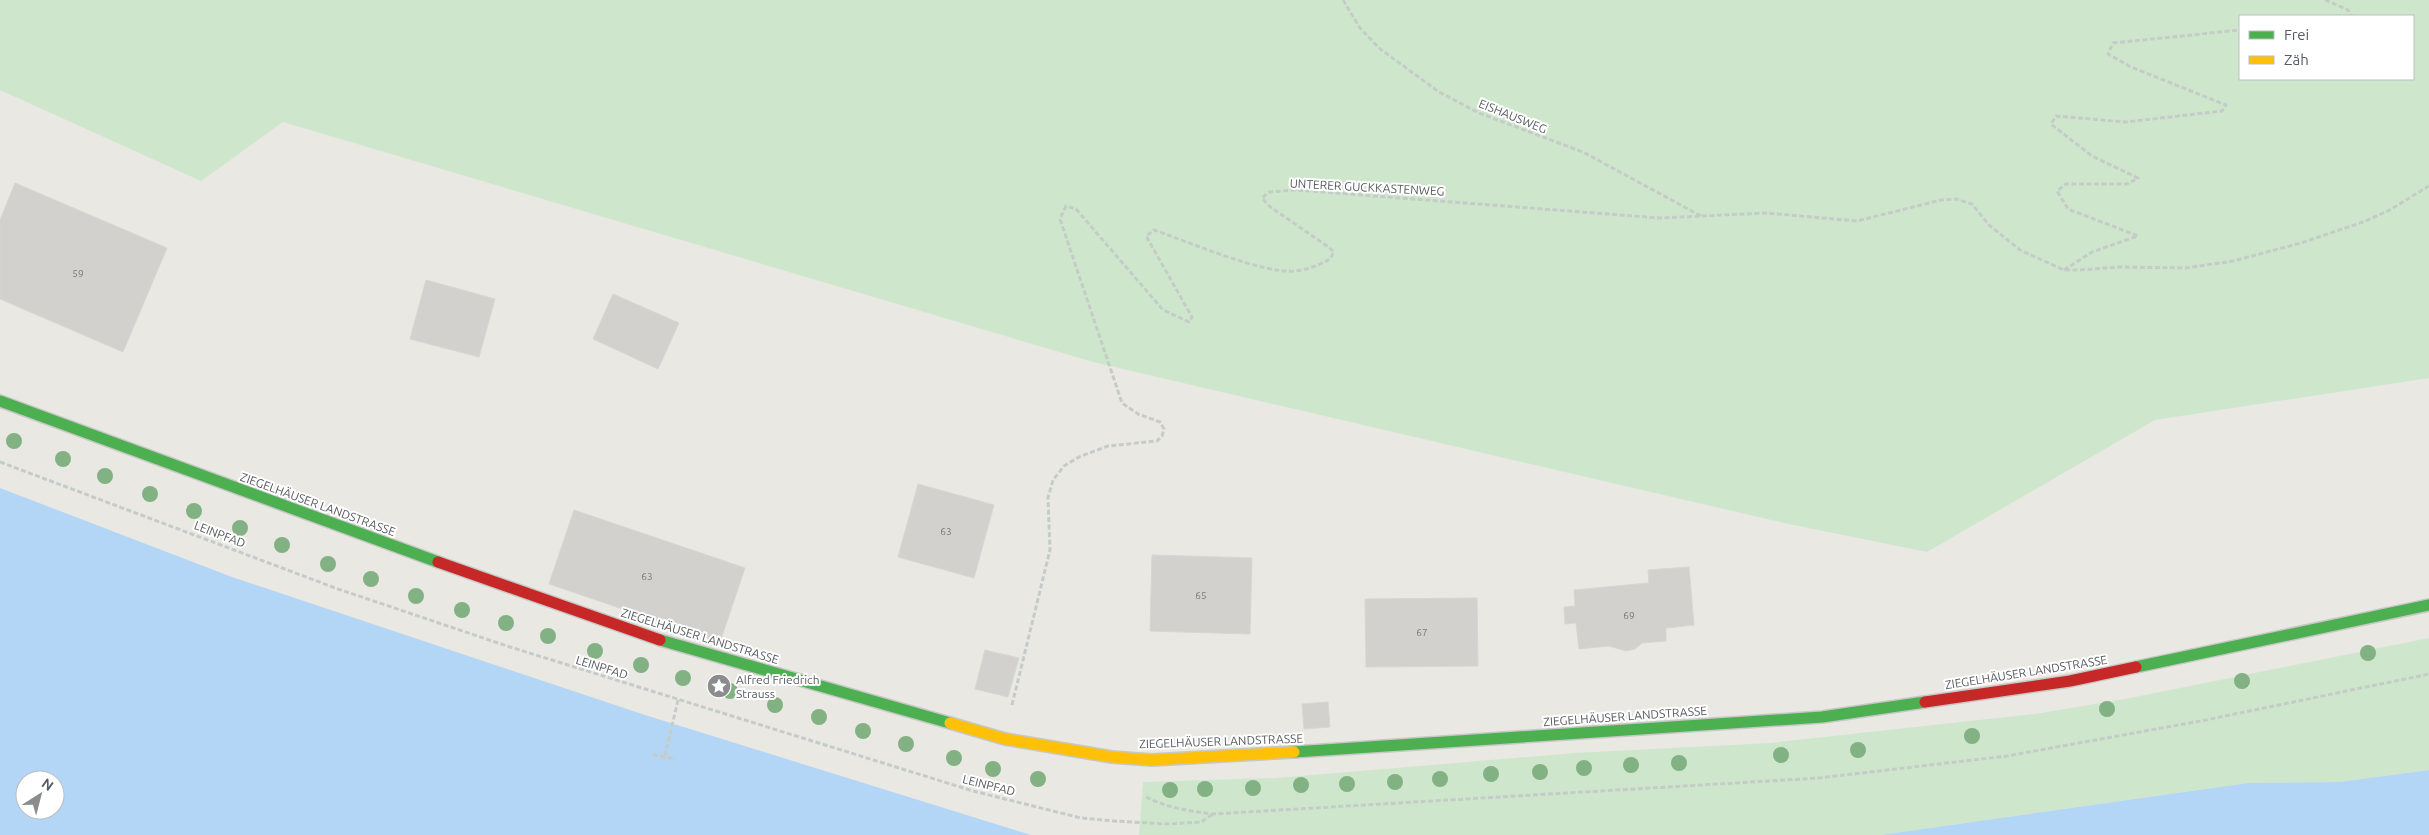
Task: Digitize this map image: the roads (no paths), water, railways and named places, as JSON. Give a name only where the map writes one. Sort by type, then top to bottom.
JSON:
[{"type":"main road","name":"ZIEGELHÄUSER LANDSTRASSE","points":[[0,401],[510,589],[679,646],[1005,739],[1112,757],[1152,760],[1282,753],[1822,717],[2070,681],[2429,605]]},
{"type":"water","points":[[0,488],[232,577],[645,715],[1031,835],[0,835]]},
{"type":"water","points":[[2429,770],[2429,835],[1881,835],[2248,783],[2339,782]]},
{"type":"place","name":"Alfred Friedrich Strauss","points":[[719,686]]}]
